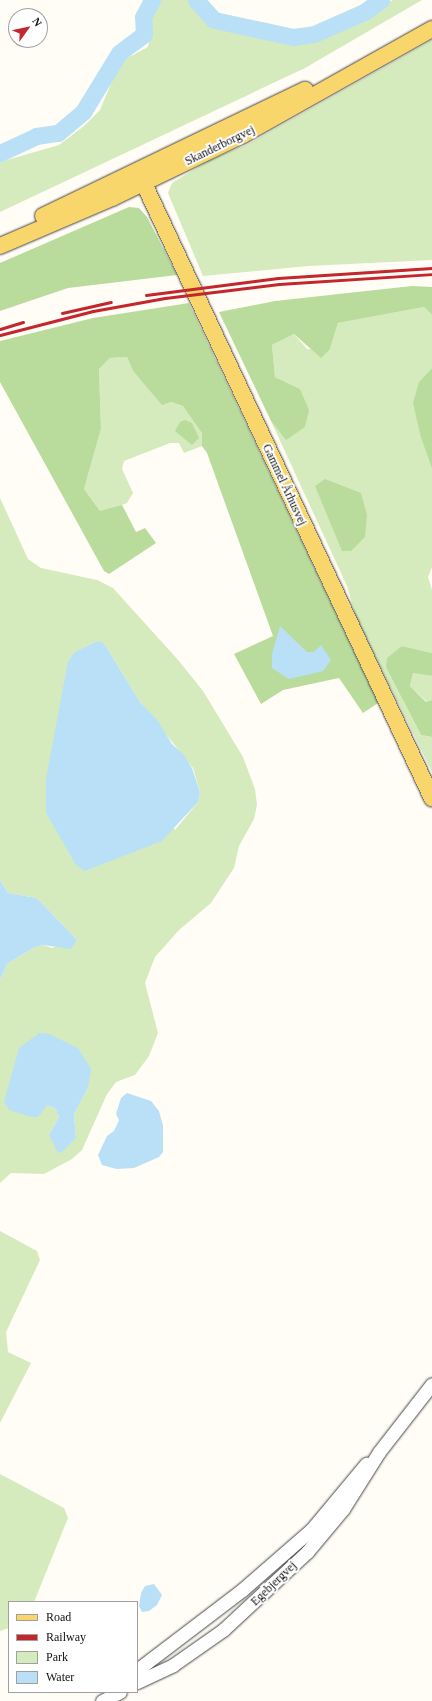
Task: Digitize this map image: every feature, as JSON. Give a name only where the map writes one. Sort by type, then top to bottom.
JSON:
[{"type":"main road","name":"Skanderborgvej","points":[[0,236],[141,177],[330,77],[432,20]]},
{"type":"main road","name":"Skanderborgvej","points":[[0,246],[141,177],[316,96],[432,29]]},
{"type":"main road","name":"Gammel Århusvej","points":[[141,177],[432,798]]},
{"type":"street","name":"Egebjergvej","points":[[138,1682],[173,1665],[240,1616],[325,1532],[360,1485],[380,1452],[432,1384]]},
{"type":"street","name":"Egebjergvej","points":[[138,1669],[242,1590],[312,1529],[369,1460],[380,1452]]},
{"type":"street","points":[[240,1616],[240,1602],[284,1562],[312,1529]]},
{"type":"street","points":[[100,1701],[107,1693]]},
{"type":"street","points":[[100,1701],[118,1693]]},
{"type":"green space","points":[[157,0],[191,0],[224,29],[262,33],[296,45],[314,42],[393,0],[422,0],[305,68],[0,212],[0,162],[59,145],[84,126],[100,110],[120,62],[148,47],[151,33],[148,13]]},
{"type":"green space","points":[[432,40],[432,260],[308,266],[203,276],[168,193],[172,183],[208,161],[248,144]]},
{"type":"green space","points":[[129,207],[139,208],[147,217],[177,275],[68,288],[0,311],[0,263]]},
{"type":"green space","points":[[412,286],[432,287],[432,315],[424,307],[338,323],[330,349],[321,358],[294,334],[272,345],[275,377],[300,389],[309,410],[305,427],[286,440],[271,421],[219,312],[275,301]]},
{"type":"green space","points":[[189,303],[378,703],[363,713],[339,678],[283,690],[261,704],[234,654],[273,636],[207,453],[202,446],[202,433],[183,406],[171,402],[162,405],[133,371],[127,357],[110,358],[99,369],[101,429],[84,489],[100,511],[122,505],[136,532],[145,528],[156,543],[109,574],[104,571],[0,382],[0,341],[93,318]]},
{"type":"green space","points":[[424,307],[432,315],[432,368],[419,382],[421,438],[432,469],[432,567],[428,577],[432,590],[432,653],[402,646],[403,700],[421,735],[432,737],[432,772],[356,617],[347,586],[271,421],[287,439],[300,389],[275,377],[272,345],[294,334],[307,349],[330,349],[338,323]]},
{"type":"green space","points":[[127,357],[133,371],[162,404],[171,402],[183,406],[196,421],[202,433],[202,446],[184,453],[179,443],[170,443],[124,461],[122,469],[133,493],[127,503],[104,512],[100,511],[84,489],[101,429],[99,369],[110,358]]},
{"type":"green space","points":[[432,368],[432,469],[421,438],[413,403],[419,382]]},
{"type":"green space","points":[[185,420],[192,423],[199,438],[192,445],[175,431],[180,422]]},
{"type":"green space","points":[[325,479],[361,493],[367,515],[365,537],[351,551],[342,551],[315,486]]},
{"type":"green space","points":[[0,498],[28,559],[41,568],[97,580],[113,588],[179,661],[203,691],[243,757],[255,789],[257,805],[254,819],[239,846],[234,868],[211,903],[179,930],[155,957],[145,983],[158,1033],[149,1056],[135,1075],[116,1082],[107,1094],[82,1150],[72,1159],[44,1174],[11,1173],[0,1183],[0,980],[7,964],[33,948],[43,945],[52,948],[77,940],[37,898],[8,893],[0,880]],"holes":[[[95,642],[107,648],[140,702],[193,768],[200,792],[198,802],[175,830],[68,661],[76,652]],[[88,1088],[74,1114],[76,1138],[49,1135],[59,1117],[55,1108],[47,1105]]]},
{"type":"green space","points":[[402,646],[432,653],[432,676],[413,673],[410,686],[426,702],[432,700],[432,737],[421,735],[386,667],[387,658]]},
{"type":"green space","points":[[413,673],[432,676],[432,700],[427,702],[410,686]]},
{"type":"green space","points":[[0,1231],[37,1251],[40,1260],[6,1332],[8,1352],[31,1363],[0,1423]]},
{"type":"green space","points":[[0,1474],[64,1508],[68,1518],[34,1601],[8,1601],[8,1628],[0,1631]]},
{"type":"water","points":[[280,626],[307,652],[314,652],[321,645],[331,660],[323,671],[289,679],[272,668],[272,654]]},
{"type":"water","points":[[95,642],[102,642],[107,648],[140,702],[158,721],[172,744],[184,755],[192,768],[200,792],[198,802],[162,841],[85,871],[76,865],[46,813],[46,779],[68,661],[75,652]]},
{"type":"water","points":[[0,880],[8,893],[37,898],[77,940],[71,949],[43,945],[33,948],[7,964],[0,980]]},
{"type":"water","points":[[39,1033],[49,1034],[78,1048],[91,1069],[88,1088],[74,1114],[76,1138],[62,1152],[58,1153],[49,1135],[59,1117],[55,1108],[47,1105],[38,1117],[32,1117],[9,1110],[4,1102],[19,1048]]},
{"type":"water","points":[[127,1093],[151,1101],[159,1111],[163,1126],[163,1152],[159,1157],[134,1168],[117,1169],[102,1165],[98,1155],[107,1136],[114,1131],[119,1120],[116,1114],[121,1098]]},
{"type":"water","points":[[154,1584],[162,1595],[157,1605],[149,1611],[142,1612],[139,1606],[141,1593],[145,1586]]},
{"type":"waterway","points":[[0,153],[36,136],[58,133],[83,112],[119,53],[144,34],[143,17],[152,0]]},
{"type":"waterway","points":[[196,0],[214,20],[293,37],[314,34],[364,12],[381,0]]},
{"type":"railway","points":[[146,295],[278,278],[432,268]]},
{"type":"railway","points":[[0,335],[93,311],[165,298],[279,284],[432,274]]},
{"type":"railway","points":[[62,313],[111,302]]},
{"type":"railway","points":[[0,329],[23,322]]}]
